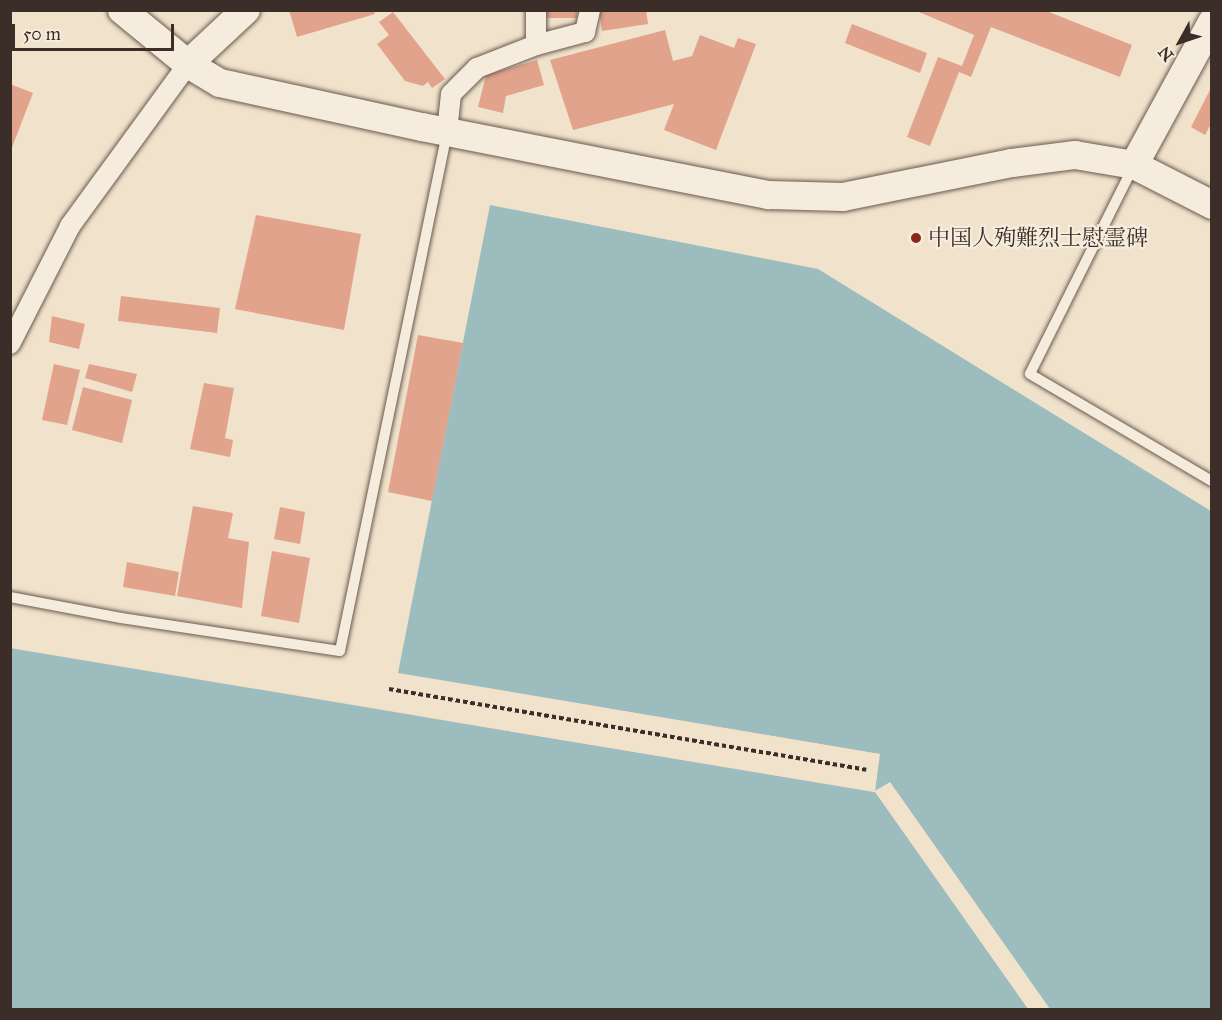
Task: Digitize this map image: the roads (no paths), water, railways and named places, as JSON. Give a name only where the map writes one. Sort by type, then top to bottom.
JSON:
[{"type":"street","points":[[122,10],[188,64],[220,83],[447,132],[769,195],[843,197],[1011,162],[1075,155],[1134,165],[1212,205]]},
{"type":"street","points":[[10,344],[70,226],[188,64],[246,10]]},
{"type":"street","points":[[536,10],[536,45]]},
{"type":"street","points":[[447,132],[451,94],[477,68],[536,45],[585,33],[590,10]]},
{"type":"street","points":[[1134,165],[1212,22]]},
{"type":"lane","points":[[10,597],[121,618],[340,651],[447,132]]},
{"type":"lane","points":[[1134,165],[1030,374],[1212,481]]},
{"type":"water","points":[[490,205],[818,269],[1211,511],[1211,1009],[11,1009],[10,648],[875,792],[879,754],[398,673]]},
{"type":"place","name":"中国人殉難烈士慰霊碑","points":[[916,238]]}]
